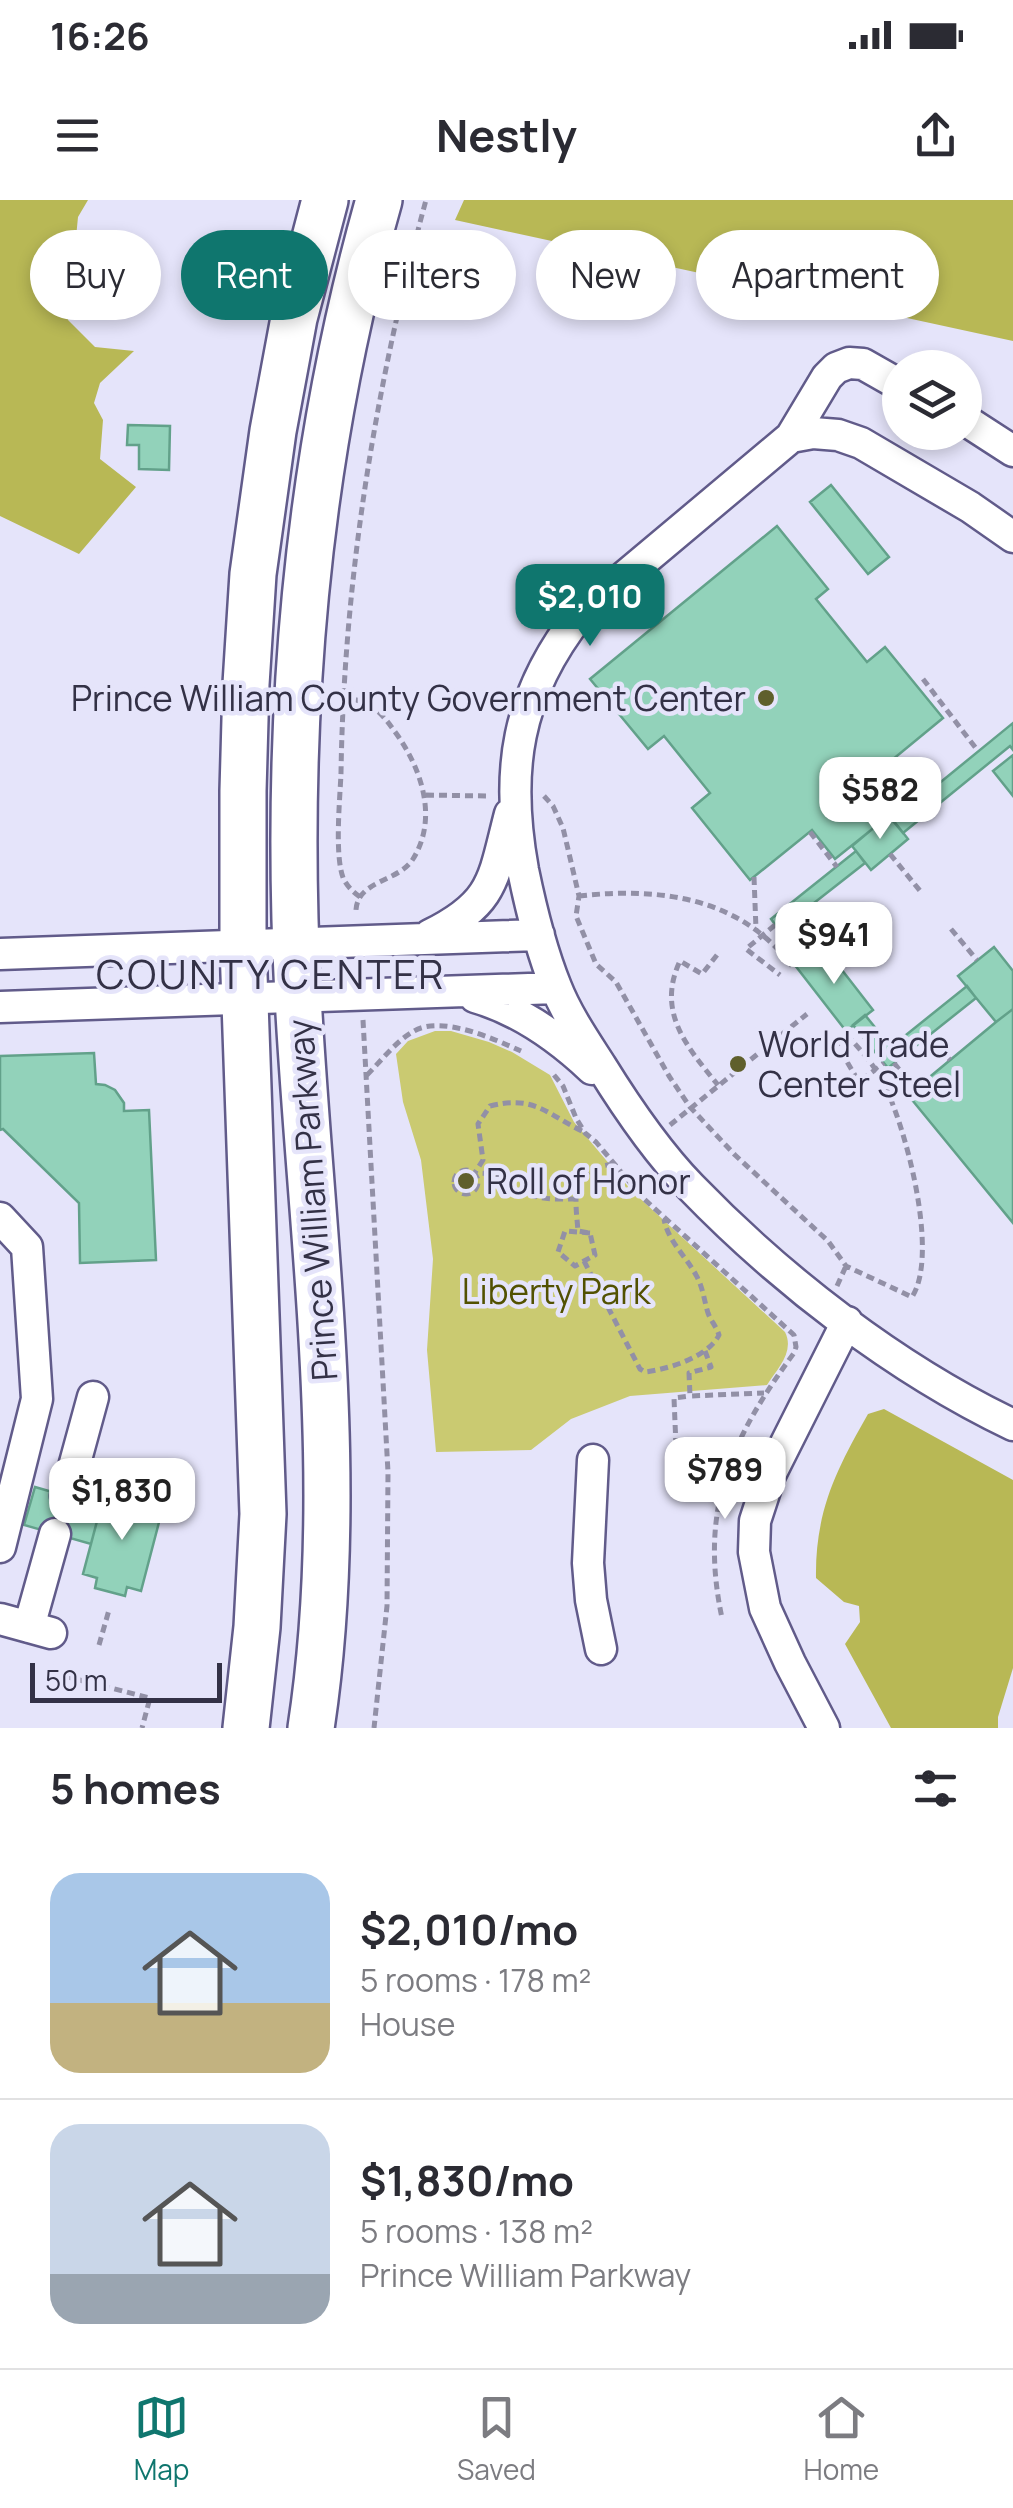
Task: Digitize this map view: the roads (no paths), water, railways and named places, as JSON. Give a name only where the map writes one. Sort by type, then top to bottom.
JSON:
[{"type":"highway","name":"Prince William Parkway","points":[[246,1728],[258,1626],[263,1498],[243,946],[246,684],[255,555],[272,430],[294,318],[325,200]]},
{"type":"highway","name":"Prince William Parkway","points":[[312,1728],[326,1594],[327,1443],[298,999],[296,721],[304,589],[318,474],[339,358],[379,200]]},
{"type":"street","points":[[882,375],[863,364],[849,363],[836,368],[826,377],[791,436],[580,614],[561,637],[528,706],[516,755],[514,796],[521,856],[556,988],[619,1096],[690,1186],[757,1250],[846,1322],[904,1363],[1013,1426]]},
{"type":"street","points":[[982,431],[1013,451]]},
{"type":"street","points":[[791,436],[838,435],[861,443],[970,507],[1013,538]]},
{"type":"street","points":[[420,939],[462,918],[482,897],[494,875],[514,796]]},
{"type":"street","points":[[0,954],[539,935]]},
{"type":"street","points":[[0,1007],[556,988]]},
{"type":"street","points":[[439,993],[491,1002],[536,1024],[578,1056],[619,1096]]},
{"type":"street","points":[[0,1218],[27,1247],[38,1399],[0,1547]]},
{"type":"street","points":[[824,1728],[765,1608],[754,1552],[756,1521],[770,1475],[846,1322]]},
{"type":"street","points":[[66,1496],[93,1397]]},
{"type":"street","points":[[592,1460],[588,1563],[601,1649]]},
{"type":"street","points":[[27,1626],[55,1534]]},
{"type":"place","name":"Prince William County Government Center","points":[[766,698]]},
{"type":"place","name":"World Trade Center Steel","points":[[738,1064]]},
{"type":"place","name":"Roll of Honor","points":[[466,1181]]},
{"type":"district","name":"COUNTY CENTER","points":[[271,973]]},
{"type":"park label","name":"Liberty Park","points":[[556,1291]]}]
